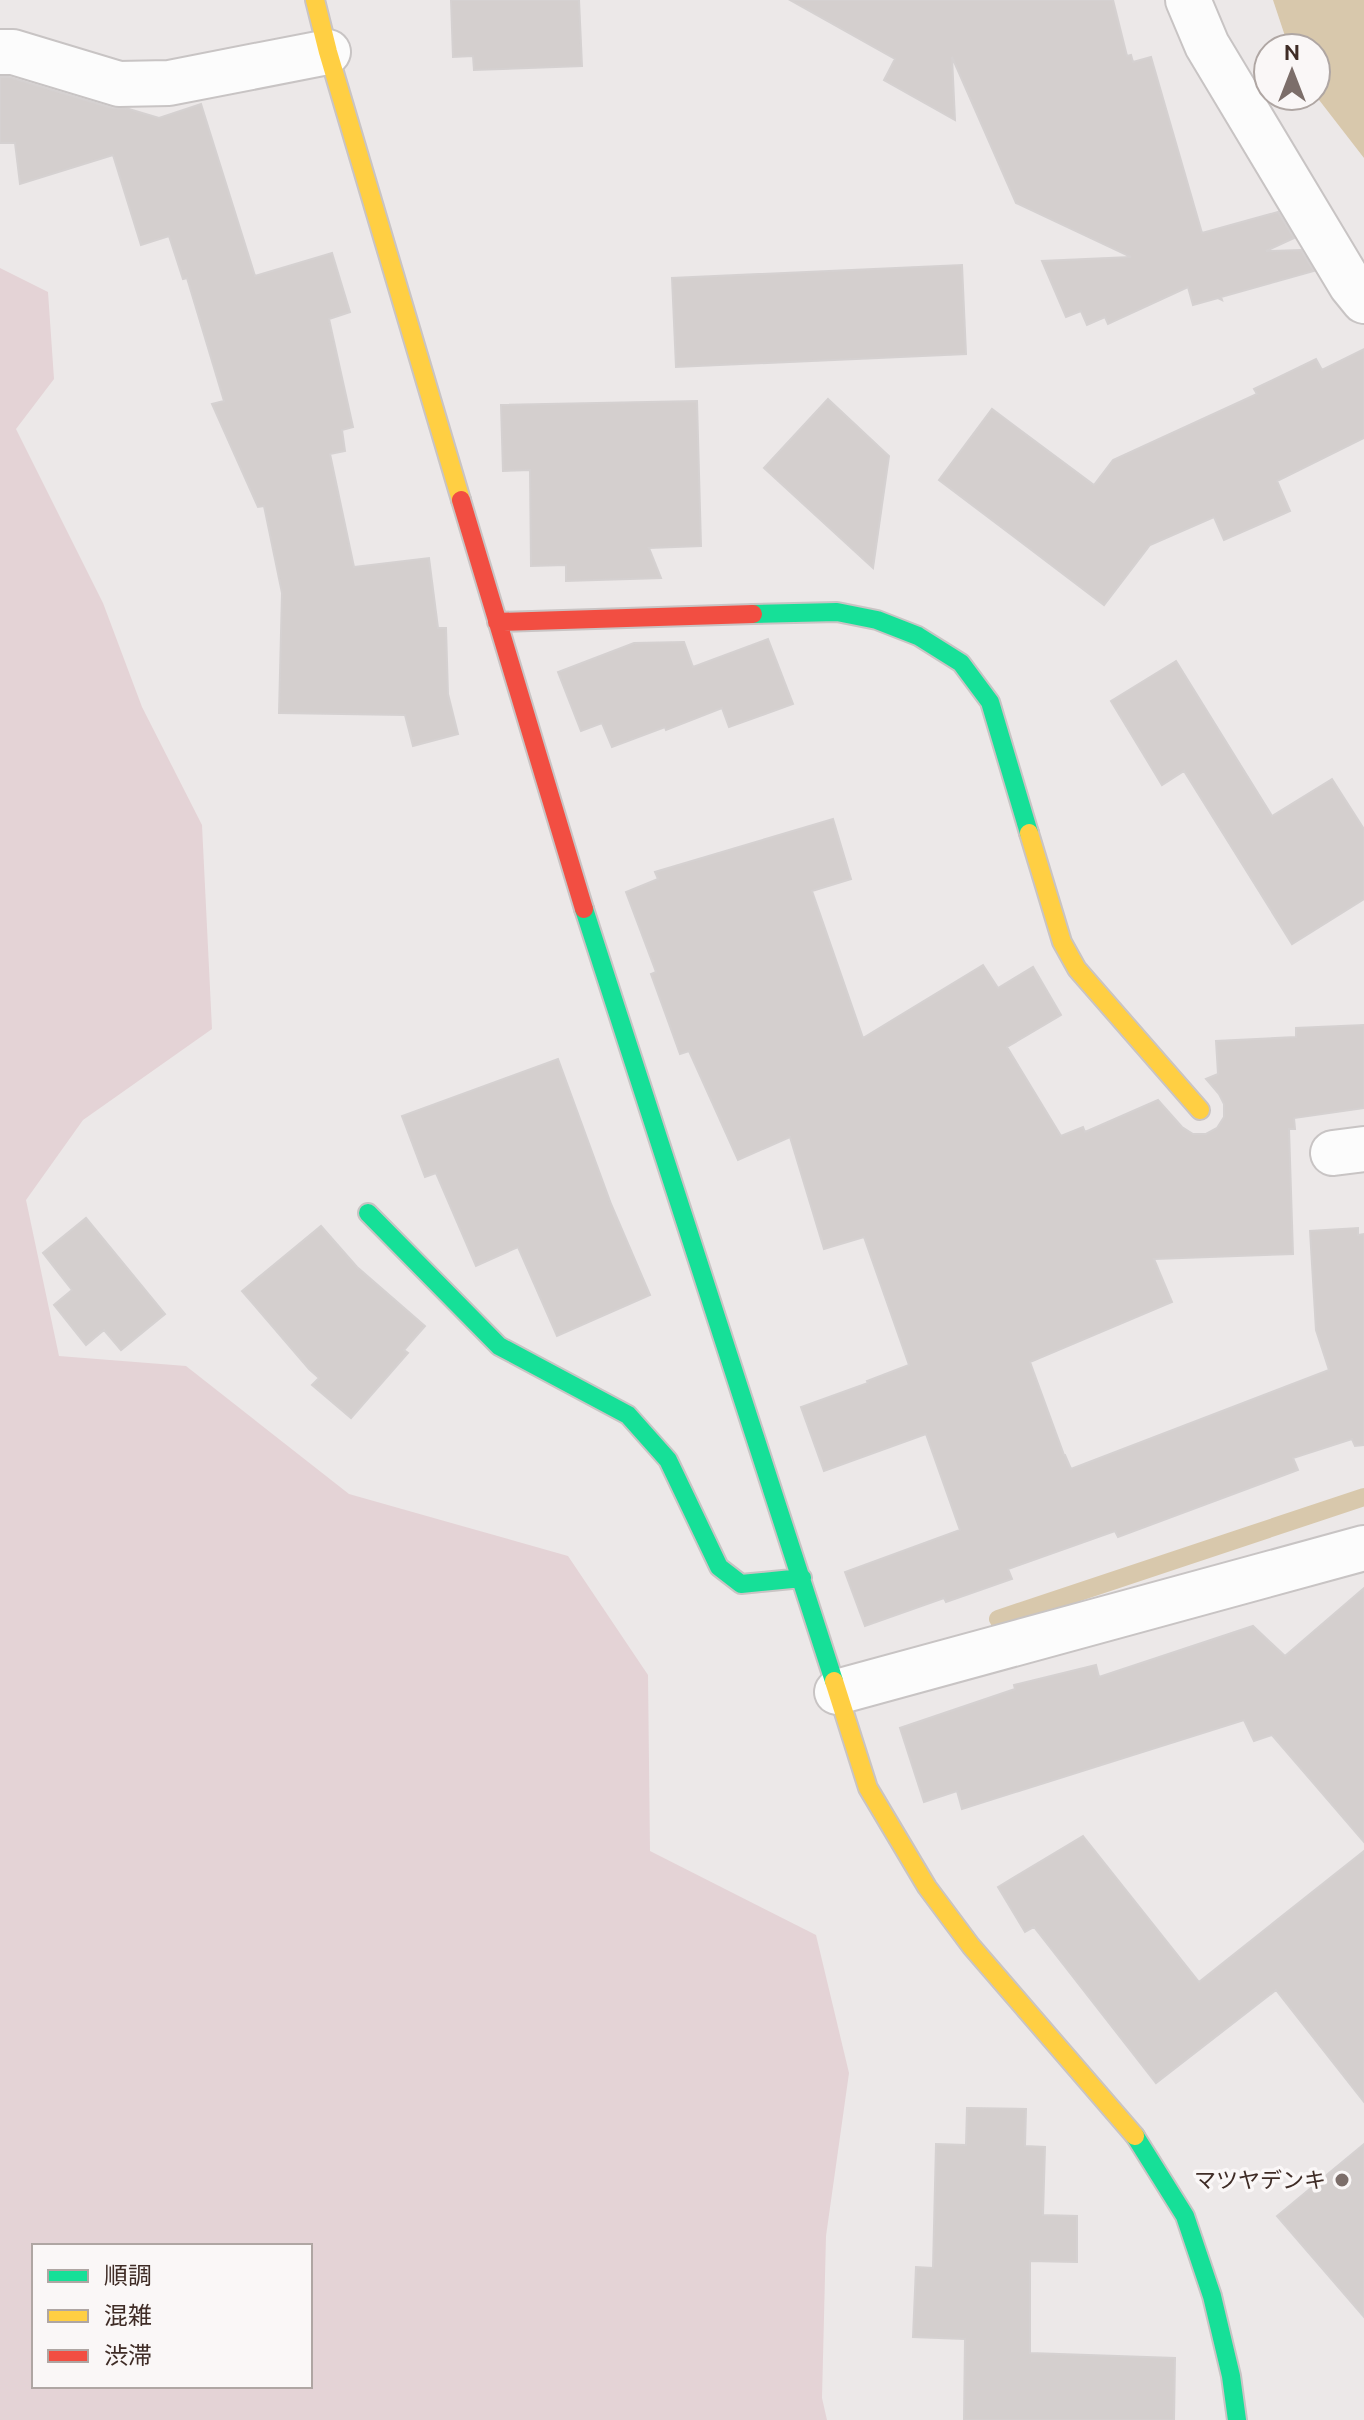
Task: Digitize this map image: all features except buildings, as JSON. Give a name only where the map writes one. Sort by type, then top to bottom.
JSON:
[{"type":"street","points":[[315,0],[572,873],[868,1788],[927,1887],[971,1946],[1134,2134],[1185,2216],[1212,2296],[1231,2376],[1237,2420]]},
{"type":"street","points":[[1188,0],[1207,45],[1351,285],[1364,301]]},
{"type":"street","points":[[0,52],[13,52],[119,84],[169,83],[328,52]]},
{"type":"street","points":[[497,622],[837,612],[877,620],[918,636],[961,663],[990,702],[1062,942],[1086,980],[1200,1110]]},
{"type":"street","points":[[368,1213],[499,1346],[628,1415],[668,1460],[719,1567],[741,1584],[802,1578]]},
{"type":"street","points":[[837,1692],[1364,1548]]},
{"type":"shaded area","points":[[1273,0],[1364,0],[1364,158],[1328,112],[1332,112],[1332,32],[1284,32]]},
{"type":"shaded area","points":[[0,268],[48,292],[54,379],[16,429],[103,603],[142,707],[202,825],[212,1029],[83,1120],[26,1200],[59,1356],[186,1366],[349,1494],[568,1556],[648,1675],[650,1851],[816,1935],[849,2073],[826,2236],[822,2398],[827,2420],[0,2420]]},
{"type":"waterway","points":[[998,1619],[1364,1497]]},
{"type":"traffic: fast","points":[[753,614],[837,612],[877,620],[918,636],[961,663],[990,702],[1029,833]]},
{"type":"traffic: fast","points":[[584,909],[834,1681]]},
{"type":"traffic: fast","points":[[368,1213],[499,1346],[628,1415],[668,1460],[719,1567],[741,1584],[802,1578]]},
{"type":"traffic: fast","points":[[1135,2136],[1185,2216],[1212,2296],[1231,2376],[1237,2420]]},
{"type":"traffic: slow","points":[[315,0],[461,500]]},
{"type":"traffic: slow","points":[[1029,833],[1062,942],[1077,969],[1200,1110]]},
{"type":"traffic: slow","points":[[834,1681],[868,1788],[927,1887],[971,1946],[1135,2136]]},
{"type":"traffic: jam","points":[[461,500],[584,909]]},
{"type":"traffic: jam","points":[[497,622],[753,614]]},
{"type":"place","name":"マツヤデンキ","points":[[1342,2180]]}]
